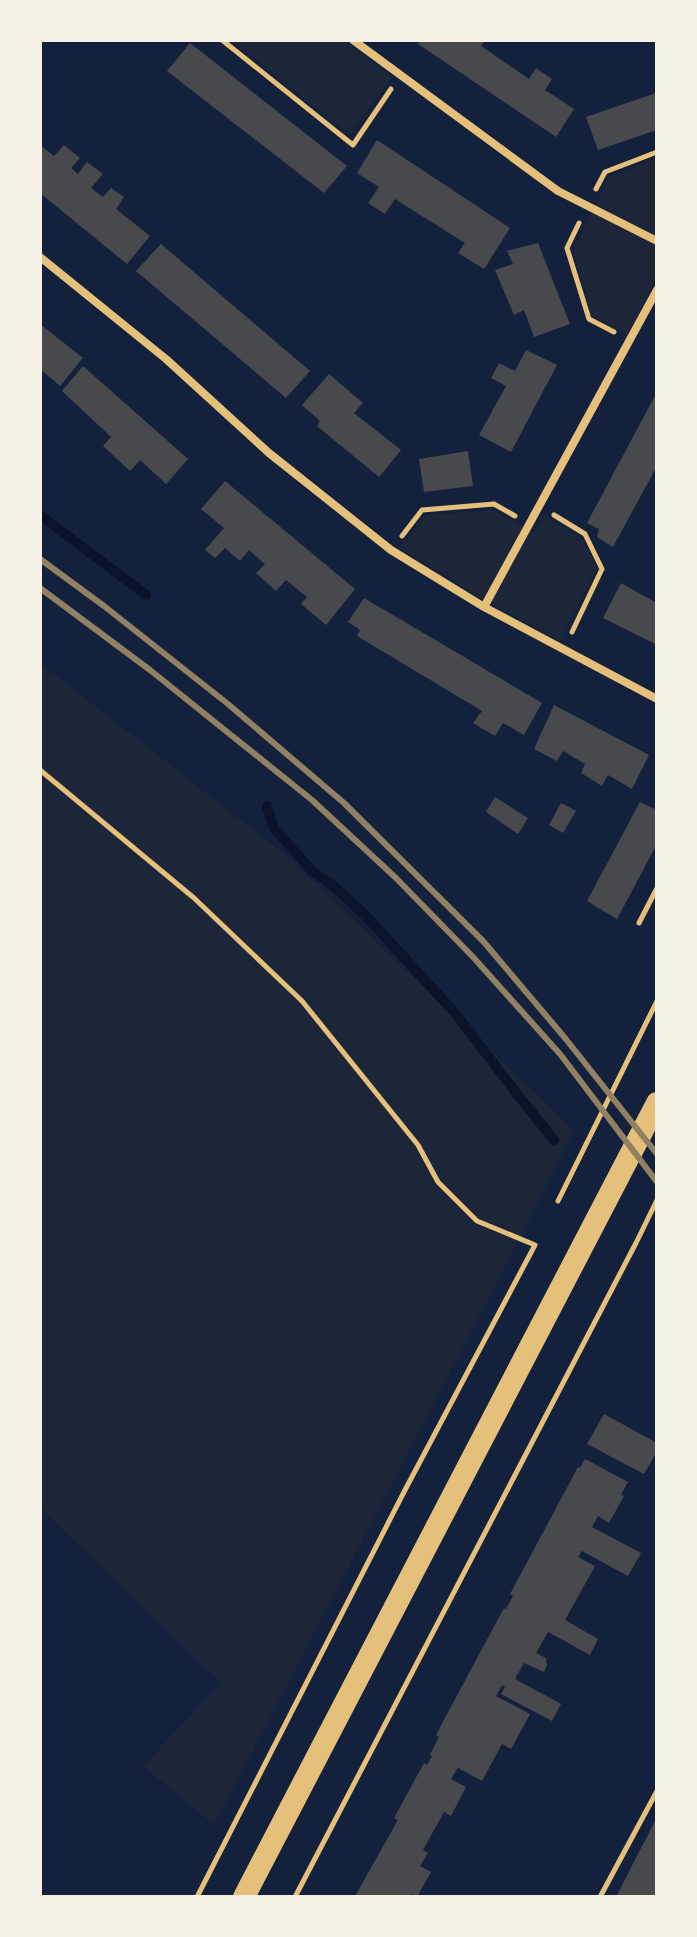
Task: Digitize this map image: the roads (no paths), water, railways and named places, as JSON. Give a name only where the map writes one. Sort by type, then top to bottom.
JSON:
[{"type":"highway","points":[[244,1897],[657,1103]]},
{"type":"street","points":[[353,40],[558,191],[657,241]]},
{"type":"street","points":[[40,257],[166,359],[269,453],[391,550],[484,607],[657,699]]},
{"type":"street","points":[[484,607],[657,290]]},
{"type":"waterway","points":[[40,515],[146,595]]},
{"type":"waterway","points":[[267,806],[274,828],[311,870],[367,917],[455,1013],[554,1140]]},
{"type":"railway","points":[[40,559],[228,704],[344,803],[483,941],[657,1154]]},
{"type":"railway","points":[[40,588],[150,670],[312,800],[396,878],[473,957],[560,1054],[657,1182]]}]
